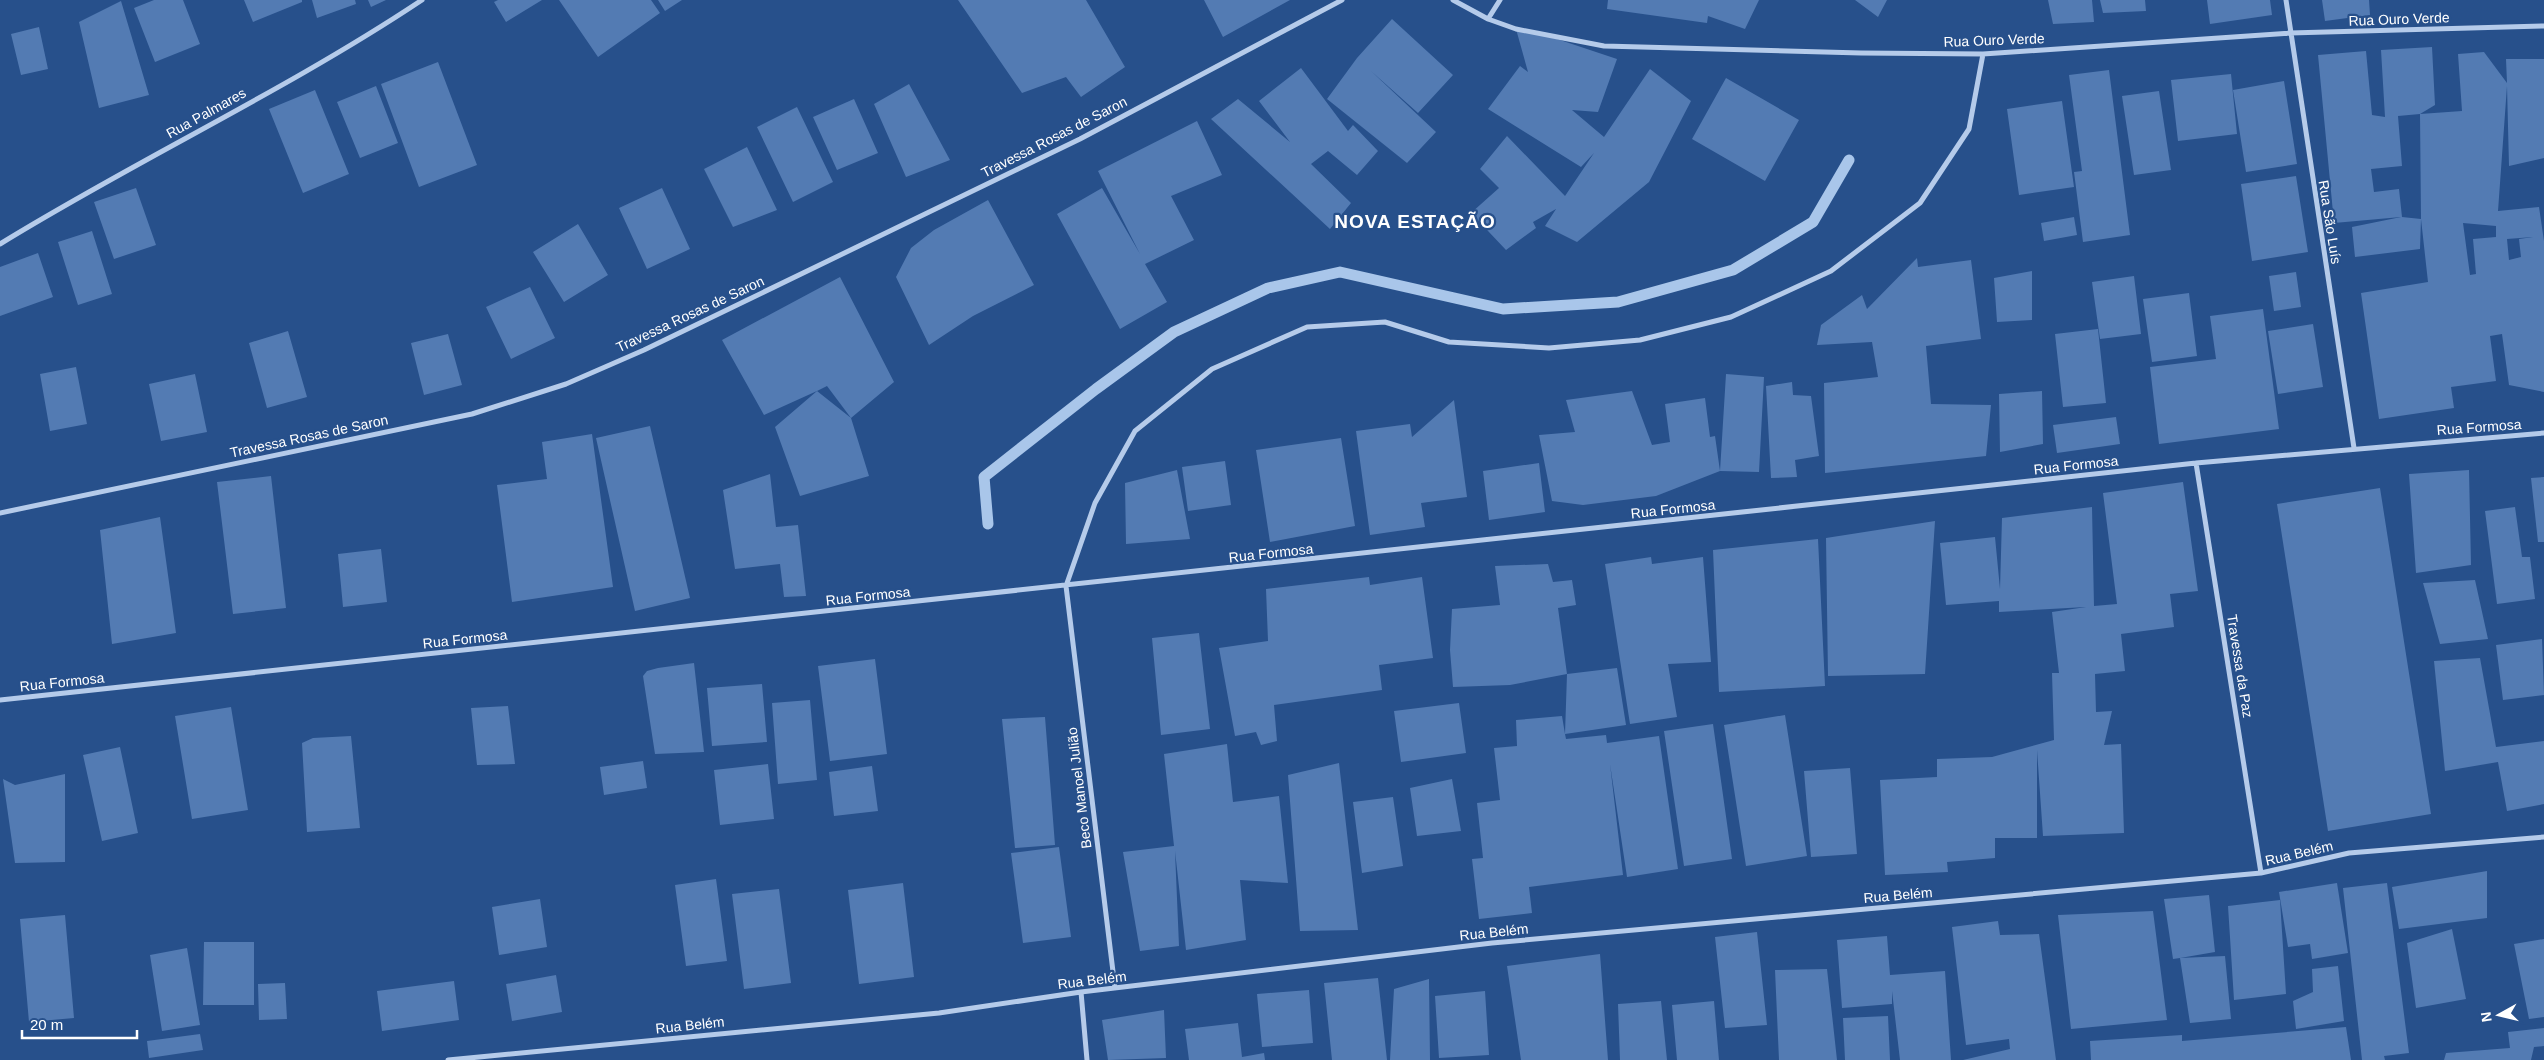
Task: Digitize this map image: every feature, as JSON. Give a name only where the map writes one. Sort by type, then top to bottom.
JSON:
[{"type":"street","name":"Rua Palmares","points":[[0,244],[74,198],[309,69],[422,0]]},
{"type":"street","name":"Travessa Rosas de Saron","points":[[0,513],[472,414],[566,384],[644,350],[1080,139],[1342,0]]},
{"type":"street","name":"Rua Ouro Verde","points":[[1453,0],[1488,19],[1524,31],[1604,46],[1983,54],[2290,34],[2544,26]]},
{"type":"street","points":[[1488,19],[1500,0]]},
{"type":"street","name":"Rua São Luís","points":[[2286,0],[2354,448]]},
{"type":"street","points":[[1066,586],[1095,504],[1135,431],[1212,369],[1307,327],[1385,322],[1449,342],[1549,348],[1640,340],[1730,317],[1831,271],[1920,203],[1969,129],[1983,54]]},
{"type":"street","name":"Rua Formosa","points":[[0,700],[2196,463],[2544,433]]},
{"type":"street","name":"Travessa da Paz","points":[[2196,463],[2261,873]]},
{"type":"street","name":"Beco Manoel Julião","points":[[1066,586],[1115,988]]},
{"type":"street","name":"Rua Belém","points":[[448,1060],[939,1013],[1081,992],[1492,943],[2261,873],[2348,853],[2544,837]]},
{"type":"street","points":[[1081,992],[1086,1060]]},
{"type":"building","points":[[154,0],[183,0],[200,44],[155,62],[134,8]]},
{"type":"building","points":[[244,0],[302,0],[302,2],[253,22]]},
{"type":"building","points":[[312,0],[355,0],[356,4],[317,18]]},
{"type":"building","points":[[368,0],[386,0],[371,7]]},
{"type":"building","points":[[498,0],[542,0],[506,22],[494,2]]},
{"type":"building","points":[[559,0],[651,0],[660,13],[598,57]]},
{"type":"building","points":[[658,0],[682,0],[665,11]]},
{"type":"building","points":[[958,0],[1086,0],[1125,67],[1081,97],[1066,77],[1022,93]]},
{"type":"building","points":[[1204,0],[1290,0],[1223,37]]},
{"type":"building","points":[[1608,0],[1759,0],[1745,29],[1708,16],[1707,23],[1607,9]]},
{"type":"building","points":[[1855,0],[1887,0],[1878,17]]},
{"type":"building","points":[[2048,0],[2092,0],[2094,22],[2053,24]]},
{"type":"building","points":[[2100,0],[2145,0],[2146,11],[2103,13]]},
{"type":"building","points":[[2207,0],[2270,0],[2272,15],[2210,24]]},
{"type":"building","points":[[2322,0],[2369,0],[2370,15],[2325,21]]},
{"type":"building","points":[[121,1],[149,95],[99,108],[79,22]]},
{"type":"building","points":[[1392,19],[1453,75],[1418,113],[1371,71],[1436,132],[1407,163],[1327,99],[1357,58]]},
{"type":"building","points":[[39,27],[48,69],[21,75],[11,34]]},
{"type":"building","points":[[1516,29],[1557,39],[1617,59],[1598,112],[1572,110],[1604,137],[1650,69],[1691,101],[1649,182],[1577,242],[1545,226],[1556,209],[1533,222],[1536,228],[1506,250],[1471,213],[1499,188],[1480,169],[1507,136],[1565,196],[1594,153],[1581,167],[1488,109],[1520,66],[1528,72]]},
{"type":"building","points":[[2432,47],[2435,105],[2420,114],[2398,116],[2402,166],[2371,169],[2374,192],[2399,189],[2402,217],[2421,219],[2420,249],[2355,257],[2352,227],[2401,217],[2334,223],[2318,55],[2366,51],[2372,115],[2385,117],[2381,50]]},
{"type":"building","points":[[2484,52],[2507,83],[2506,59],[2544,59],[2544,158],[2509,166],[2507,86],[2498,211],[2539,207],[2544,241],[2544,392],[2509,385],[2502,334],[2490,336],[2496,381],[2451,387],[2454,408],[2379,419],[2361,293],[2428,282],[2421,219],[2420,114],[2462,111],[2458,54]],"holes":[[[2463,223],[2496,226],[2496,237],[2473,239],[2476,274],[2470,275]],[[2533,237],[2519,239],[2521,257],[2509,260],[2507,239]]]},
{"type":"building","points":[[438,62],[477,165],[419,187],[381,84]]},
{"type":"building","points":[[1301,68],[1348,131],[1353,125],[1378,151],[1357,175],[1328,151],[1311,164],[1351,203],[1330,229],[1211,119],[1238,99],[1290,142],[1259,101]]},
{"type":"building","points":[[2109,70],[2130,235],[2083,242],[2074,172],[2082,171],[2069,75]]},
{"type":"building","points":[[2231,74],[2237,134],[2178,141],[2171,80]]},
{"type":"building","points":[[1726,78],[1799,120],[1765,181],[1692,139]]},
{"type":"building","points":[[2284,81],[2297,164],[2246,172],[2233,90]]},
{"type":"building","points":[[909,84],[950,160],[906,177],[874,104]]},
{"type":"building","points":[[376,86],[398,143],[360,158],[337,102]]},
{"type":"building","points":[[315,90],[349,174],[303,193],[269,109]]},
{"type":"building","points":[[2159,91],[2171,170],[2134,175],[2122,96]]},
{"type":"building","points":[[854,99],[878,153],[837,170],[813,117]]},
{"type":"building","points":[[2062,101],[2074,187],[2019,195],[2007,109]]},
{"type":"building","points":[[797,107],[833,182],[793,202],[757,127]]},
{"type":"building","points":[[1197,121],[1222,175],[1171,196],[1194,240],[1145,264],[1167,302],[1120,329],[1057,214],[1102,188],[1140,254],[1098,171]]},
{"type":"building","points":[[747,147],[777,210],[733,227],[704,169]]},
{"type":"building","points":[[2296,176],[2308,252],[2252,261],[2241,184]]},
{"type":"building","points":[[136,188],[156,245],[114,259],[94,202]]},
{"type":"building","points":[[662,188],[690,249],[647,269],[619,208]]},
{"type":"building","points":[[988,200],[1034,285],[973,316],[929,345],[896,277],[911,248],[934,230]]},
{"type":"building","points":[[2074,217],[2077,235],[2044,241],[2041,223]]},
{"type":"building","points":[[578,224],[608,275],[564,302],[533,252]]},
{"type":"building","points":[[92,231],[112,294],[78,305],[58,242]]},
{"type":"building","points":[[38,253],[53,297],[0,316],[0,267]]},
{"type":"building","points":[[1917,258],[1918,267],[1971,260],[1981,339],[1926,346],[1931,404],[1991,405],[1986,456],[1825,473],[1824,383],[1878,377],[1872,342],[1817,345],[1821,325],[1862,295],[1867,309]]},
{"type":"building","points":[[2032,271],[2032,320],[1997,322],[1994,278]]},
{"type":"building","points":[[2296,272],[2301,307],[2274,311],[2269,276]]},
{"type":"building","points":[[2134,276],[2141,334],[2100,339],[2092,282]]},
{"type":"building","points":[[840,277],[894,382],[851,418],[827,386],[764,415],[722,340]]},
{"type":"building","points":[[530,287],[555,338],[511,359],[486,307]]},
{"type":"building","points":[[2189,293],[2197,356],[2152,362],[2143,299]]},
{"type":"building","points":[[2263,309],[2279,429],[2159,444],[2150,367],[2216,359],[2210,316]]},
{"type":"building","points":[[2313,324],[2323,387],[2278,394],[2268,331]]},
{"type":"building","points":[[2098,329],[2106,403],[2063,407],[2055,334]]},
{"type":"building","points":[[288,331],[307,397],[267,408],[249,343]]},
{"type":"building","points":[[448,334],[462,385],[424,395],[411,343]]},
{"type":"building","points":[[76,367],[87,424],[50,431],[40,374]]},
{"type":"building","points":[[195,374],[207,432],[161,441],[149,384]]},
{"type":"building","points":[[1726,374],[1764,377],[1759,472],[1720,471]]},
{"type":"building","points":[[1792,382],[1793,395],[1811,396],[1819,456],[1795,460],[1797,477],[1771,478],[1766,386]]},
{"type":"building","points":[[817,391],[851,418],[869,476],[800,496],[775,427]]},
{"type":"building","points":[[1632,391],[1652,445],[1670,442],[1665,404],[1705,398],[1710,437],[1715,436],[1720,471],[1656,496],[1583,505],[1552,501],[1539,435],[1575,432],[1566,400]]},
{"type":"building","points":[[2042,391],[2043,444],[2000,452],[1999,394]]},
{"type":"building","points":[[1454,400],[1467,497],[1421,503],[1425,527],[1370,535],[1356,431],[1410,424],[1412,437]]},
{"type":"building","points":[[2116,417],[2120,444],[2057,453],[2053,425]]},
{"type":"building","points":[[650,426],[690,598],[635,611],[596,438]]},
{"type":"building","points":[[592,434],[613,587],[512,602],[497,485],[547,479],[542,442]]},
{"type":"building","points":[[1341,438],[1355,526],[1270,542],[1256,450]]},
{"type":"building","points":[[1225,461],[1231,505],[1188,511],[1182,467]]},
{"type":"building","points":[[1539,463],[1545,512],[1489,520],[1483,471]]},
{"type":"building","points":[[1177,470],[1190,539],[1126,544],[1125,483]]},
{"type":"building","points":[[2469,470],[2471,565],[2416,573],[2409,474]]},
{"type":"building","points":[[770,474],[776,527],[798,525],[806,596],[784,597],[780,564],[735,569],[723,490]]},
{"type":"building","points":[[271,476],[286,608],[233,614],[217,482]]},
{"type":"building","points":[[2544,477],[2544,542],[2538,542],[2531,478]]},
{"type":"building","points":[[2183,482],[2198,591],[2170,594],[2174,627],[2121,634],[2125,671],[2095,674],[2096,712],[2112,711],[2104,745],[2121,744],[2124,833],[2043,836],[2037,750],[2037,838],[1995,838],[1995,858],[1947,862],[1948,872],[1885,875],[1880,780],[1937,777],[1937,759],[1992,757],[2054,740],[2052,673],[2059,673],[2052,612],[2086,607],[1999,612],[1999,601],[1946,605],[1940,543],[1995,537],[2000,589],[2002,518],[2092,507],[2094,606],[2117,604],[2103,493]]},
{"type":"building","points":[[2380,488],[2431,814],[2328,831],[2277,504]]},
{"type":"building","points":[[2515,507],[2522,557],[2530,557],[2535,599],[2497,604],[2485,511]]},
{"type":"building","points":[[160,517],[176,633],[112,644],[100,530]]},
{"type":"building","points":[[1935,521],[1925,674],[1828,676],[1826,538]]},
{"type":"building","points":[[1818,539],[1825,686],[1719,692],[1713,550]]},
{"type":"building","points":[[381,549],[387,602],[343,607],[338,554]]},
{"type":"building","points":[[1651,557],[1652,564],[1703,557],[1711,662],[1668,664],[1677,717],[1630,724],[1605,564]]},
{"type":"building","points":[[1548,564],[1553,582],[1572,580],[1576,605],[1558,608],[1567,674],[1510,685],[1453,687],[1450,650],[1452,609],[1500,605],[1495,566]]},
{"type":"building","points":[[1369,577],[1370,585],[1422,577],[1433,658],[1379,665],[1382,690],[1274,705],[1277,741],[1261,745],[1256,732],[1235,736],[1219,648],[1268,641],[1266,589]]},
{"type":"building","points":[[2475,580],[2488,639],[2440,644],[2423,583]]},
{"type":"building","points":[[1199,633],[1210,729],[1161,735],[1152,638]]},
{"type":"building","points":[[2542,639],[2544,695],[2503,700],[2496,645]]},
{"type":"building","points":[[2480,658],[2496,747],[2544,741],[2544,804],[2507,811],[2498,762],[2445,771],[2434,661]]},
{"type":"building","points":[[875,659],[887,754],[830,761],[818,666]]},
{"type":"building","points":[[694,663],[704,752],[655,754],[643,676],[647,671],[658,668]]},
{"type":"building","points":[[1617,668],[1626,725],[1565,734],[1567,674]]},
{"type":"building","points":[[762,684],[767,742],[712,746],[707,688]]},
{"type":"building","points":[[810,700],[817,780],[778,784],[772,703]]},
{"type":"building","points":[[1459,703],[1466,753],[1401,762],[1394,711]]},
{"type":"building","points":[[508,706],[515,764],[477,765],[471,708]]},
{"type":"building","points":[[231,707],[248,810],[192,819],[175,716]]},
{"type":"building","points":[[1785,715],[1807,856],[1746,866],[1724,725]]},
{"type":"building","points":[[1562,716],[1566,739],[1606,735],[1607,743],[1659,736],[1678,869],[1627,877],[1610,764],[1623,875],[1529,887],[1532,913],[1479,919],[1472,859],[1483,858],[1477,803],[1500,800],[1494,748],[1517,746],[1516,720]]},
{"type":"building","points":[[1045,717],[1055,845],[1015,848],[1002,719]]},
{"type":"building","points":[[1713,724],[1732,859],[1684,866],[1664,731]]},
{"type":"building","points":[[351,736],[360,828],[307,832],[302,743],[313,738]]},
{"type":"building","points":[[1227,744],[1233,802],[1279,796],[1288,883],[1240,880],[1246,940],[1186,950],[1175,851],[1179,946],[1140,951],[1123,852],[1174,846],[1164,754]]},
{"type":"building","points":[[120,747],[138,833],[102,841],[83,755]]},
{"type":"building","points":[[643,761],[647,788],[604,795],[600,767]]},
{"type":"building","points":[[1339,763],[1358,930],[1300,931],[1288,775]]},
{"type":"building","points":[[768,764],[774,819],[720,825],[714,770]]},
{"type":"building","points":[[872,766],[878,811],[834,816],[829,772]]},
{"type":"building","points":[[1850,768],[1857,854],[1811,857],[1804,771]]},
{"type":"building","points":[[65,774],[65,862],[15,863],[3,779],[15,785]]},
{"type":"building","points":[[1452,779],[1461,831],[1417,836],[1410,788]]},
{"type":"building","points":[[1393,797],[1403,866],[1362,873],[1353,802]]},
{"type":"building","points":[[1059,847],[1071,937],[1023,943],[1011,853]]},
{"type":"building","points":[[2487,871],[2487,918],[2399,929],[2392,887]]},
{"type":"building","points":[[716,879],[727,961],[686,966],[675,885]]},
{"type":"building","points":[[903,883],[914,977],[859,984],[848,890]]},
{"type":"building","points":[[2337,883],[2348,953],[2312,959],[2310,944],[2288,947],[2279,892]]},
{"type":"building","points":[[2387,883],[2409,1053],[2384,1056],[2385,1060],[2362,1060],[2343,888]]},
{"type":"building","points":[[779,889],[791,983],[744,989],[732,894]]},
{"type":"building","points":[[2209,895],[2215,952],[2173,959],[2164,899]]},
{"type":"building","points":[[540,899],[547,947],[499,955],[492,907]]},
{"type":"building","points":[[2280,900],[2286,994],[2234,1000],[2228,906]]},
{"type":"building","points":[[2153,911],[2167,1020],[2071,1029],[2058,915]]},
{"type":"building","points":[[65,915],[74,1018],[29,1022],[20,919]]},
{"type":"building","points":[[1998,921],[2000,935],[2039,934],[2056,1060],[1963,1060],[2010,1049],[2009,1039],[1966,1045],[1952,927]]},
{"type":"building","points":[[2452,929],[2466,999],[2416,1008],[2407,943]]},
{"type":"building","points":[[1757,932],[1767,1025],[1725,1028],[1715,937]]},
{"type":"building","points":[[1887,936],[1890,975],[1945,971],[1951,1060],[1900,1060],[1892,991],[1892,1004],[1842,1008],[1837,940]]},
{"type":"building","points":[[2544,939],[2544,1017],[2529,1019],[2514,944]]},
{"type":"building","points":[[204,942],[254,942],[254,1005],[203,1005]]},
{"type":"building","points":[[187,948],[200,1025],[162,1031],[150,955]]},
{"type":"building","points":[[1600,954],[1608,1060],[1521,1060],[1507,966]]},
{"type":"building","points":[[2225,956],[2231,1019],[2190,1023],[2180,958]]},
{"type":"building","points":[[2338,966],[2344,1021],[2296,1029],[2293,1001],[2313,992],[2312,969]]},
{"type":"building","points":[[1827,969],[1837,1060],[1779,1060],[1775,970]]},
{"type":"building","points":[[556,975],[562,1012],[512,1021],[506,984]]},
{"type":"building","points":[[1378,978],[1387,1060],[1332,1060],[1324,983]]},
{"type":"building","points":[[1429,979],[1430,1060],[1390,1060],[1394,989]]},
{"type":"building","points":[[454,981],[459,1020],[382,1031],[377,991]]},
{"type":"building","points":[[285,983],[287,1019],[259,1020],[258,984]]},
{"type":"building","points":[[1309,990],[1313,1043],[1262,1047],[1257,994]]},
{"type":"building","points":[[1485,991],[1489,1055],[1439,1058],[1435,996]]},
{"type":"building","points":[[1661,1001],[1667,1060],[1620,1060],[1618,1004]]},
{"type":"building","points":[[1714,1001],[1719,1060],[1677,1060],[1672,1005]]},
{"type":"building","points":[[1164,1010],[1166,1058],[1108,1060],[1102,1020]]},
{"type":"building","points":[[1888,1016],[1890,1060],[1845,1060],[1843,1018]]},
{"type":"building","points":[[1238,1023],[1242,1057],[1264,1053],[1265,1060],[1189,1060],[1185,1029]]},
{"type":"building","points":[[2346,1027],[2351,1060],[2091,1060],[2090,1041],[2182,1035],[2182,1041]]},
{"type":"building","points":[[2544,1028],[2544,1046],[2534,1047],[2531,1060],[2444,1060],[2446,1053],[2510,1048],[2508,1032]]},
{"type":"building","points":[[200,1034],[203,1050],[149,1058],[147,1041]]},
{"type":"waterway","points":[[988,524],[984,477],[1096,389],[1174,332],[1268,288],[1340,272],[1503,309],[1618,302],[1733,270],[1813,222],[1849,160]]},
{"type":"district","name":"NOVA ESTAÇÃO","points":[[1415,221]]}]
